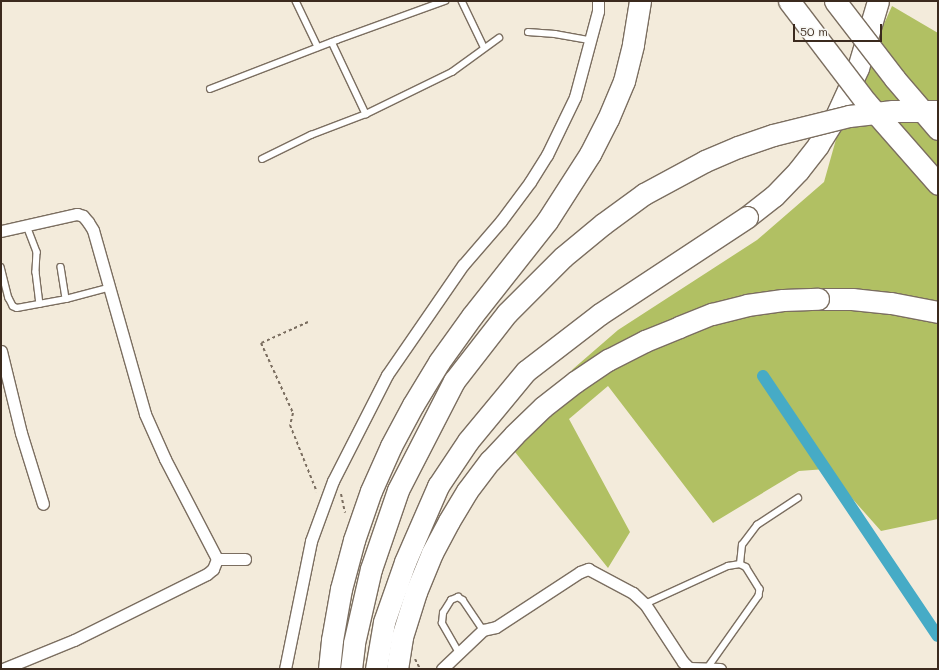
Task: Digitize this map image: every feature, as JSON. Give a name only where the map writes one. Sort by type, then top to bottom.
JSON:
[{"type":"highway","points":[[329,669],[332,640],[341,589],[354,540],[371,491],[390,446],[413,405],[440,362],[547,221],[590,154],[608,119],[624,81],[633,44],[640,1]]},
{"type":"highway","points":[[789,1],[866,102],[938,184]]},
{"type":"highway","points":[[835,1],[895,79],[938,128]]},
{"type":"highway","points":[[376,669],[384,622],[406,562],[438,486],[468,441],[526,371],[600,314],[747,217],[774,196],[798,171],[818,145],[836,116],[855,75],[868,38],[878,1]]},
{"type":"highway","points":[[351,669],[354,644],[371,569],[398,490],[454,381],[507,313],[563,257],[603,224],[644,194],[705,161],[738,147],[773,135],[849,116],[893,111],[938,111]]},
{"type":"highway","points":[[397,669],[402,637],[416,592],[432,553],[467,491],[490,461],[514,435],[543,407],[575,382],[645,341],[712,314],[747,305],[783,300],[852,299],[891,303],[938,312]]},
{"type":"street","points":[[285,669],[311,541],[333,480],[387,375],[463,265],[501,220],[530,182],[547,155],[575,97],[598,11],[598,1]]},
{"type":"street","points":[[1,231],[77,214],[83,216],[93,230],[108,288],[146,414],[165,459],[217,559],[213,569],[206,574],[74,640],[3,669]]},
{"type":"street","points":[[1,351],[21,433],[43,504]]},
{"type":"street","points":[[217,559],[245,559]]},
{"type":"street","points":[[442,669],[483,630],[496,627],[580,572],[588,569],[633,593],[645,604],[682,662],[689,668],[720,669]]},
{"type":"lane","points":[[296,1],[318,47]]},
{"type":"lane","points":[[210,89],[318,47],[445,1]]},
{"type":"lane","points":[[462,1],[484,47]]},
{"type":"lane","points":[[528,32],[555,34],[590,40]]},
{"type":"lane","points":[[262,159],[311,135],[366,114],[452,72],[484,47],[499,38]]},
{"type":"lane","points":[[332,42],[366,114]]},
{"type":"lane","points":[[27,226],[37,252],[36,272],[40,304]]},
{"type":"lane","points":[[1,267],[9,298],[13,306],[17,308],[66,299],[108,288]]},
{"type":"lane","points":[[61,267],[66,299]]},
{"type":"lane","points":[[740,564],[742,545],[757,524],[798,498]]},
{"type":"lane","points":[[645,604],[728,566],[740,564],[746,567],[756,580],[760,589],[759,596],[708,668]]},
{"type":"lane","points":[[459,653],[442,623],[443,613],[451,600],[458,597],[463,600],[483,630]]},
{"type":"path","points":[[308,322],[261,343],[293,413],[290,425],[323,508]]},
{"type":"green space","points":[[892,6],[938,33],[938,519],[881,531],[826,469],[799,471],[713,523],[608,386],[569,419],[630,532],[608,568],[507,442],[573,369],[618,330],[757,240],[824,182],[842,118]]},
{"type":"waterway","points":[[763,376],[938,636]]}]
